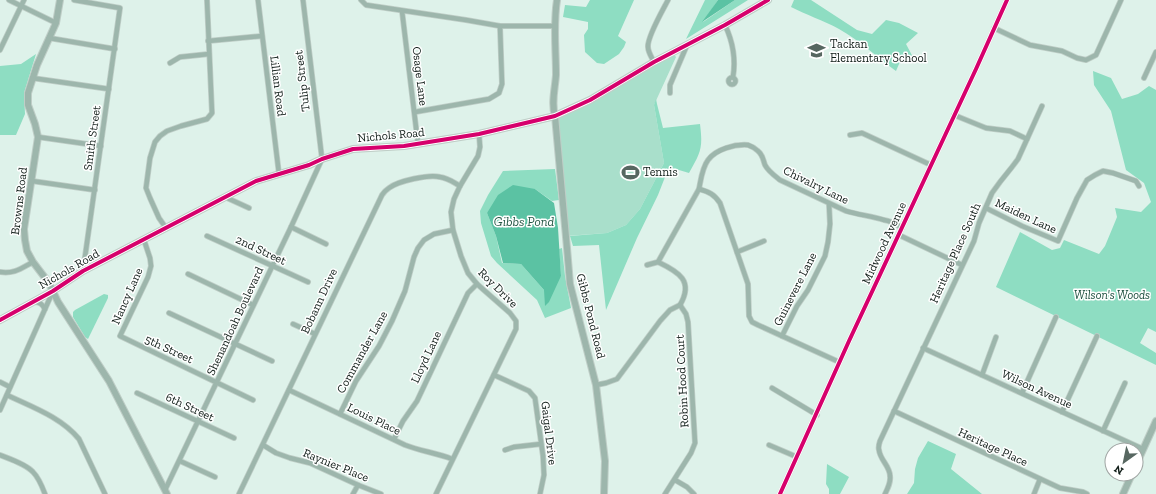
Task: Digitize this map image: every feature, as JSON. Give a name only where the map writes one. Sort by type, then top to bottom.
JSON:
[{"type":"street","points":[[9,0],[56,23]]},
{"type":"street","points":[[0,50],[24,0]]},
{"type":"street","name":"Browns Road","points":[[60,0],[56,23],[32,78],[28,93],[28,105],[38,137],[24,229],[25,240],[33,262],[53,291],[58,302],[109,381],[166,492]]},
{"type":"street","name":"Smith Street","points":[[74,0],[120,8],[83,271]]},
{"type":"street","points":[[166,228],[159,218],[146,188],[150,158],[155,142],[160,136],[167,131],[207,119],[212,113],[207,0]]},
{"type":"street","name":"Lillian Road","points":[[258,0],[279,174]]},
{"type":"street","name":"Tulip Street","points":[[303,0],[322,159]]},
{"type":"street","points":[[361,0],[366,5],[500,26],[554,26]]},
{"type":"street","name":"Gibbs Pond Road","points":[[557,0],[554,26],[556,76],[553,109],[570,284],[596,385],[605,461],[604,494]]},
{"type":"street","points":[[654,62],[648,47],[650,37],[668,0]]},
{"type":"street","name":"Nichols Road","points":[[0,320],[53,291],[83,271],[256,181],[309,165],[353,149],[404,146],[479,134],[554,116],[590,100],[654,62],[725,25],[768,0]]},
{"type":"street","name":"Midwood Avenue","points":[[780,494],[817,415],[839,362],[1007,0]]},
{"type":"street","points":[[994,28],[1030,45],[1062,51],[1086,60],[1096,55],[1121,0]]},
{"type":"street","name":"Osage Lane","points":[[402,11],[418,144]]},
{"type":"street","points":[[725,25],[734,53],[733,77]]},
{"type":"street","points":[[415,112],[489,99],[499,93],[502,84],[500,26]]},
{"type":"street","points":[[208,41],[262,36]]},
{"type":"street","points":[[49,38],[115,49]]},
{"type":"street","points":[[670,93],[670,85],[687,45]]},
{"type":"street","points":[[1144,78],[1156,52]]},
{"type":"street","points":[[170,62],[180,57],[209,54]]},
{"type":"street","points":[[32,78],[109,89]]},
{"type":"street","name":"Heritage Place South","points":[[885,494],[889,486],[890,475],[888,467],[882,460],[878,450],[880,441],[974,240],[979,223],[986,208],[996,188],[1018,159],[1042,106]]},
{"type":"street","points":[[954,115],[986,128],[1010,131],[1026,139]]},
{"type":"street","points":[[850,135],[862,133],[930,165]]},
{"type":"street","name":"Roy Drive","points":[[436,494],[516,329],[516,321],[510,313],[477,284],[468,273],[453,230],[451,212],[454,199],[478,156],[480,147],[479,134]]},
{"type":"street","points":[[38,137],[101,146]]},
{"type":"street","name":"Chivalry Lane","points":[[658,262],[699,189],[702,172],[708,159],[718,152],[736,146],[749,145],[758,151],[771,173],[780,180],[846,211],[857,215],[884,219],[893,222],[902,228]]},
{"type":"street","name":"Shenandoah Boulevard","points":[[166,492],[322,159]]},
{"type":"street","name":"Maiden Lane","points":[[986,208],[1022,226],[1058,241],[1087,180],[1095,174],[1103,171],[1113,173],[1136,181],[1139,186]]},
{"type":"street","name":"Bobann Drive","points":[[239,494],[382,194],[389,187],[401,182],[428,176],[440,176],[460,186]]},
{"type":"street","points":[[32,181],[95,190]]},
{"type":"street","points":[[699,189],[710,193],[716,197],[720,203],[748,284],[749,316],[752,322],[839,362]]},
{"type":"street","points":[[226,197],[249,208]]},
{"type":"street","name":"Guinevere Lane","points":[[782,336],[797,306],[808,290],[824,256],[828,242],[830,224],[829,204]]},
{"type":"street","points":[[291,227],[326,244]]},
{"type":"street","name":"Commander Lane","points":[[340,414],[356,381],[379,346],[392,321],[405,291],[414,257],[418,248],[424,240],[434,234],[453,230]]},
{"type":"street","name":"2nd Street","points":[[207,236],[308,282]]},
{"type":"street","points":[[898,236],[962,265]]},
{"type":"street","name":"Nancy Lane","points":[[120,336],[150,271],[150,258],[144,240]]},
{"type":"street","points":[[737,252],[764,241]]},
{"type":"street","points":[[0,272],[10,273],[33,262]]},
{"type":"street","points":[[596,385],[617,380],[660,321],[670,310],[680,305],[684,298],[686,287],[681,276],[672,268],[658,262],[647,265]]},
{"type":"street","points":[[188,274],[253,305]]},
{"type":"street","name":"Lloyd Lane","points":[[394,439],[403,421],[417,401],[468,293],[477,284]]},
{"type":"street","points":[[0,410],[53,291]]},
{"type":"street","points":[[33,301],[39,302],[45,309]]},
{"type":"street","name":"Robin Hood Court","points":[[665,494],[691,453],[695,443],[688,322],[686,314],[680,305]]},
{"type":"street","points":[[169,313],[272,361]]},
{"type":"street","points":[[1022,393],[1056,317]]},
{"type":"street","points":[[293,324],[315,334]]},
{"type":"street","name":"5th Street","points":[[120,336],[254,400]]},
{"type":"street","points":[[1062,412],[1097,336]]},
{"type":"street","points":[[982,375],[996,337]]},
{"type":"street","name":"Wilson Avenue","points":[[923,348],[1126,442]]},
{"type":"street","name":"Gaigal Drive","points":[[494,375],[529,391],[535,398],[543,456],[544,475],[540,494]]},
{"type":"street","points":[[0,382],[10,387]]},
{"type":"street","points":[[1103,431],[1125,383]]},
{"type":"street","points":[[772,388],[817,415]]},
{"type":"street","name":"Louis Place","points":[[289,390],[416,450],[435,453],[452,459]]},
{"type":"street","name":"6th Street","points":[[137,393],[234,438]]},
{"type":"street","points":[[7,395],[48,415],[73,432],[79,439],[105,494]]},
{"type":"street","name":"Heritage Place","points":[[894,411],[1060,488],[1086,494]]},
{"type":"street","points":[[1144,448],[1156,421]]},
{"type":"street","points":[[505,450],[514,447],[541,444]]},
{"type":"street","name":"Raynier Place","points":[[262,445],[276,453],[310,463],[381,494]]},
{"type":"street","points":[[769,445],[797,458]]},
{"type":"street","points":[[0,455],[33,471],[40,481],[45,494]]},
{"type":"street","points":[[180,460],[215,477]]},
{"type":"street","points":[[1034,494],[1040,479]]},
{"type":"street","points":[[674,480],[687,487],[694,494]]},
{"type":"street","points":[[1123,494],[1128,482]]},
{"type":"street","points":[[353,494],[358,485]]},
{"type":"shaded area","points":[[673,53],[676,57],[654,105],[664,163],[640,209],[626,225],[607,233],[566,236],[554,116]]},
{"type":"green space","points":[[590,0],[634,0],[618,36],[626,42],[624,47],[619,54],[604,64],[597,63],[585,52],[584,35],[588,29],[588,22],[563,17],[565,5],[586,7]]},
{"type":"green space","points":[[705,0],[718,0],[703,22],[735,0],[748,0],[686,39]]},
{"type":"green space","points":[[794,0],[811,0],[857,30],[872,34],[886,20],[899,23],[918,33],[906,44],[916,63],[902,57],[896,71],[846,33],[791,7]]},
{"type":"green space","points":[[36,54],[24,93],[25,114],[16,135],[0,135],[0,66],[21,64]]},
{"type":"green space","name":"Wilson's Woods","points":[[1093,71],[1111,78],[1122,99],[1138,94],[1149,86],[1156,90],[1156,332],[1148,328],[1140,343],[1156,353],[1156,365],[996,287],[1020,232],[1052,250],[1060,248],[1064,240],[1099,254],[1105,246],[1117,217],[1115,208],[1141,212],[1151,202],[1144,183],[1126,170],[1111,111],[1094,85]]},
{"type":"green space","points":[[656,99],[663,128],[700,124],[701,145],[699,155],[689,173],[669,167],[658,195],[637,238],[606,310],[599,245],[573,246],[570,236],[607,233],[626,225],[640,209],[664,163],[654,105]]},
{"type":"green space","points":[[555,169],[559,200],[552,201],[535,189],[487,213],[496,236],[502,263],[521,264],[544,290],[561,276],[559,249],[562,248],[571,308],[545,318],[537,300],[491,256],[481,223],[480,211],[503,171]]},
{"type":"green space","points":[[104,294],[108,295],[108,298],[88,339],[85,337],[73,317],[73,312]]},
{"type":"green space","points":[[928,441],[956,454],[951,469],[982,494],[907,494],[914,483],[915,469],[918,458]]},
{"type":"green space","points":[[827,464],[849,477],[840,494],[829,494],[829,489],[826,484]]},
{"type":"water","points":[[718,0],[735,0],[702,22]]},
{"type":"water","name":"Gibbs Pond","points":[[513,185],[535,189],[554,203],[558,228],[561,276],[549,302],[545,306],[544,290],[521,264],[503,263],[496,236],[487,213],[498,195]]},
{"type":"cycle path","points":[[0,320],[53,291],[83,271],[256,181],[309,165],[353,149],[404,146],[479,134],[555,116],[590,100],[654,62],[725,25],[768,0]]},
{"type":"cycle path","points":[[780,494],[1007,0]]},
{"type":"place","name":"Tackan Elementary School","points":[[817,51]]},
{"type":"place","name":"Tennis","points":[[630,172]]}]
